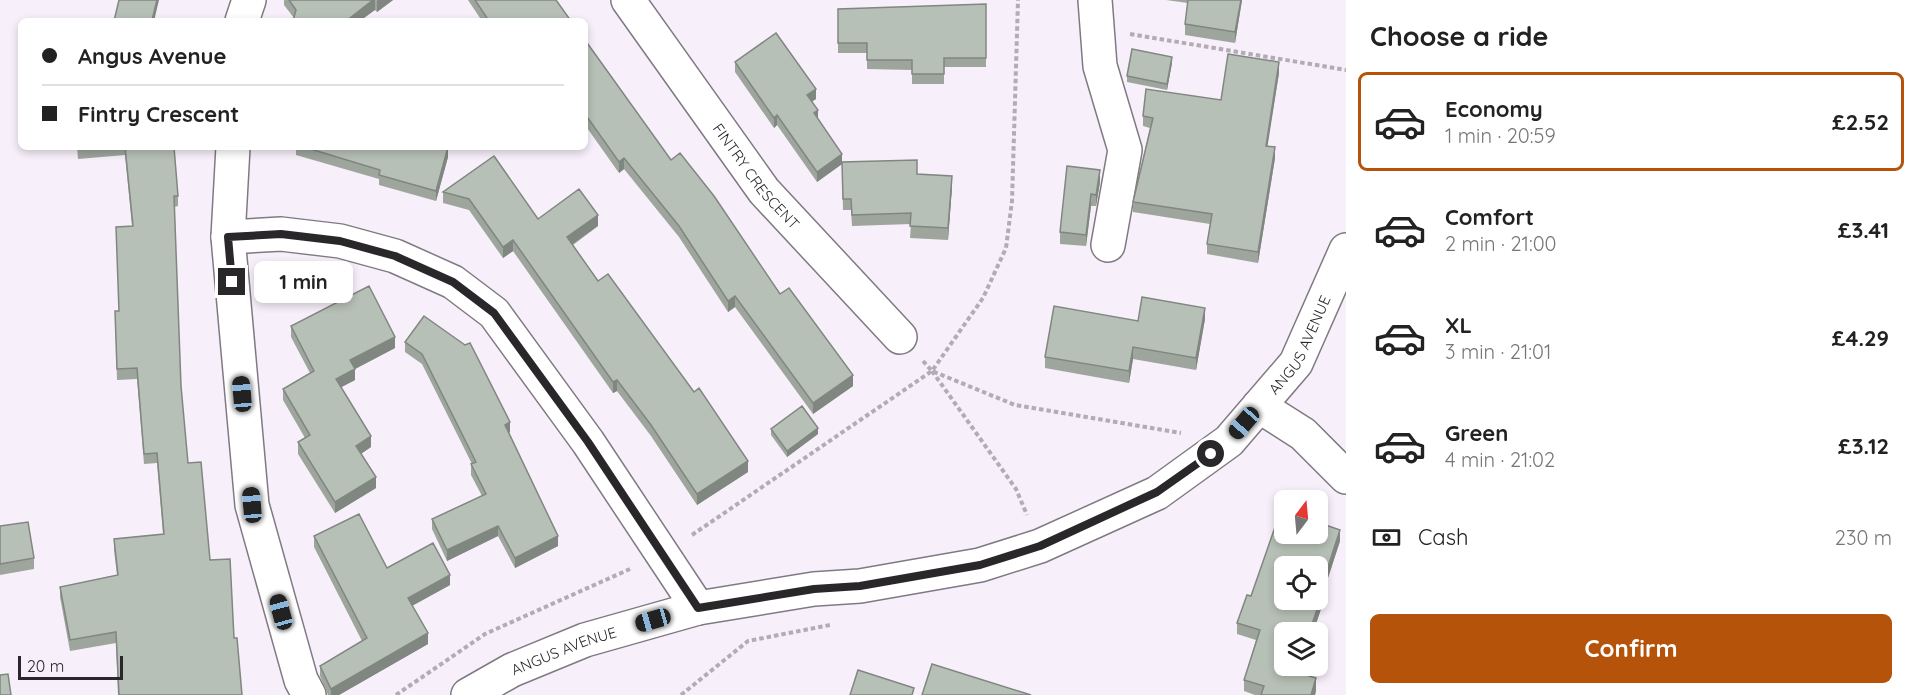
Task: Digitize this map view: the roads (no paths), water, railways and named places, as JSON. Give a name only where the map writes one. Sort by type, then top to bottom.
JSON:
[{"type":"street","points":[[243,18],[249,0]]},
{"type":"street","name":"FINTRY CRESCENT","points":[[631,1],[764,191],[900,336]]},
{"type":"street","points":[[1096,14],[1100,66],[1125,150],[1108,245]]},
{"type":"street","points":[[233,150],[228,237],[252,505],[301,680],[309,695]]},
{"type":"street","points":[[228,237],[281,234],[340,241],[395,256],[453,282],[494,313],[588,442],[698,608]]},
{"type":"street","name":"ANGUS AVENUE","points":[[468,695],[512,670],[585,640],[698,608],[814,589],[860,586],[980,565],[1040,546],[1157,492],[1229,441],[1296,363],[1346,250]]},
{"type":"street","points":[[1259,406],[1302,434],[1346,477]]}]
